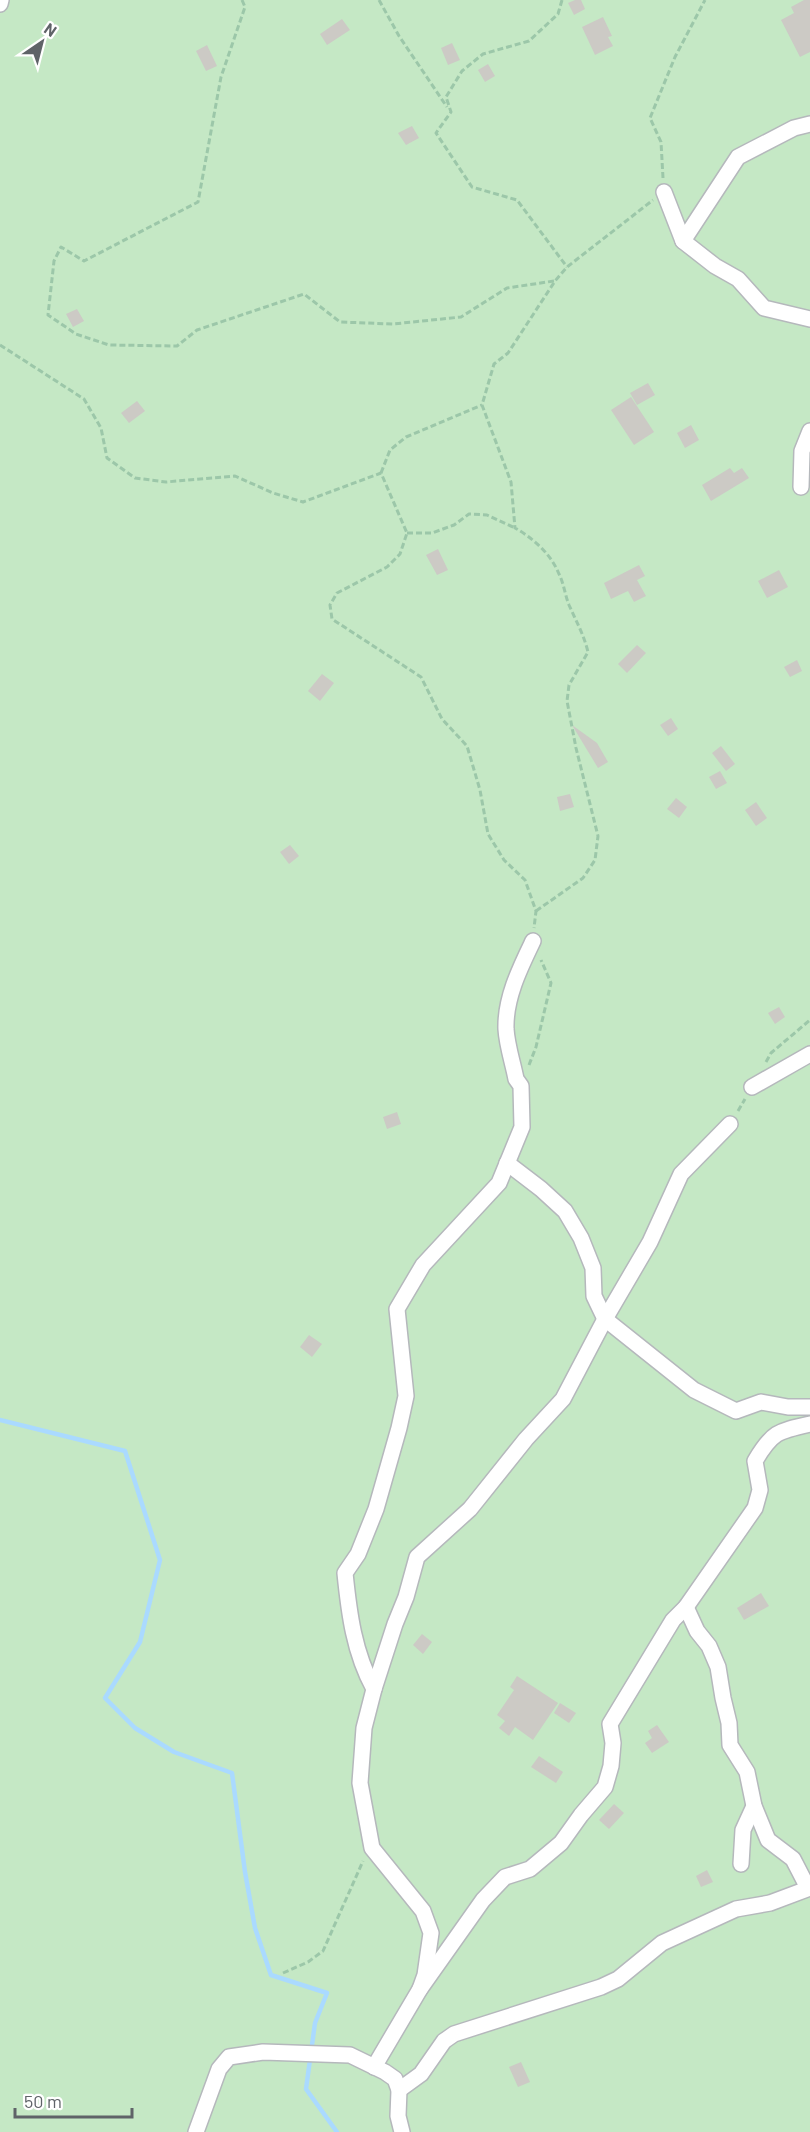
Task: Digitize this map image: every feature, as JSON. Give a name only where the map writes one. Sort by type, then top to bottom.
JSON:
[{"type":"street","points":[[683,241],[738,157],[794,128],[810,124]]},
{"type":"street","points":[[664,192],[683,241],[715,266],[738,279],[764,308],[810,319]]},
{"type":"street","points":[[801,487],[802,451],[810,431]]},
{"type":"street","points":[[374,1689],[367,1677],[352,1632],[345,1573],[358,1554],[376,1509],[404,1407],[406,1396],[398,1309],[423,1265],[499,1183],[522,1127],[521,1086],[516,1079],[506,1030],[508,1004],[521,966],[533,941]]},
{"type":"street","points":[[752,1087],[810,1054]]},
{"type":"street","points":[[420,1989],[425,1976],[431,1933],[423,1911],[372,1848],[360,1783],[364,1728],[374,1689],[406,1597],[417,1557],[470,1509],[526,1439],[563,1399],[605,1319],[650,1242],[681,1174],[730,1124]]},
{"type":"street","points":[[507,1163],[565,1211],[581,1238],[594,1268],[594,1296],[605,1319],[694,1390],[736,1410],[761,1402],[788,1407],[810,1407]]},
{"type":"street","points":[[374,2067],[420,1989],[483,1900],[505,1877],[530,1869],[561,1843],[605,1787],[613,1743],[610,1724],[674,1620],[686,1607],[755,1508],[760,1490],[755,1461],[770,1438],[787,1428],[810,1424]]},
{"type":"street","points":[[399,2090],[421,2074],[444,2042],[454,2034],[602,1987],[626,1973],[662,1943],[736,1909],[770,1903],[809,1888],[793,1859],[768,1840],[754,1806],[747,1772],[730,1745],[729,1723],[718,1667],[709,1646],[697,1631],[686,1607]]},
{"type":"street","points":[[741,1864],[743,1830],[754,1806]]},
{"type":"street","points":[[196,2132],[219,2068],[229,2057],[263,2052],[350,2055],[395,2079],[399,2090],[398,2116],[402,2132]]},
{"type":"path","points":[[242,0],[246,7],[221,77],[198,202],[84,261],[61,247],[54,261],[48,315],[76,334],[109,345],[177,346],[197,330],[304,294],[340,322],[393,324],[461,317],[507,288],[555,281]]},
{"type":"path","points":[[379,0],[399,36],[451,112]]},
{"type":"path","points":[[451,112],[446,97],[462,71],[483,54],[529,40],[558,14],[562,0]]},
{"type":"path","points":[[515,528],[511,482],[482,405],[494,364],[508,353],[555,281],[567,267],[664,192],[661,142],[650,118],[675,57],[705,0]]},
{"type":"path","points":[[451,112],[436,133],[472,187],[517,200],[567,267]]},
{"type":"path","points":[[0,345],[84,399],[101,428],[107,458],[135,478],[166,482],[236,476],[273,493],[303,502],[381,473]]},
{"type":"path","points":[[482,405],[406,437],[390,450],[381,473],[407,533],[400,554],[387,567],[337,593],[330,605],[332,619],[421,677],[442,719],[467,746],[480,790],[488,834],[504,860],[525,880],[536,911],[533,941],[551,983],[536,1047],[521,1086]]},
{"type":"path","points":[[407,533],[432,533],[454,525],[470,514],[487,515],[515,528],[546,553],[559,573],[568,602],[585,639],[588,652],[569,685],[567,701],[598,836],[595,860],[584,878],[536,911]]},
{"type":"path","points":[[283,1973],[308,1962],[322,1951],[360,1865],[372,1848]]},
{"type":"green space","points":[[0,0],[810,0],[810,2132],[0,2132]]},
{"type":"building","points":[[581,0],[585,9],[574,15],[568,3]]},
{"type":"building","points":[[804,0],[810,0],[810,52],[800,57],[781,20],[794,13],[791,7]]},
{"type":"building","points":[[603,17],[612,36],[608,37],[613,46],[595,55],[582,27]]},
{"type":"building","points":[[342,19],[350,30],[327,45],[320,34]]},
{"type":"building","points":[[452,43],[460,60],[448,65],[441,48]]},
{"type":"building","points":[[207,45],[217,66],[206,71],[196,51]]},
{"type":"building","points":[[488,64],[495,76],[485,82],[478,70]]},
{"type":"building","points":[[412,126],[419,138],[406,145],[398,133]]},
{"type":"building","points":[[77,309],[84,321],[73,327],[66,314]]},
{"type":"building","points":[[648,383],[655,395],[637,405],[630,393]]},
{"type":"building","points":[[631,397],[654,432],[634,445],[611,410]]},
{"type":"building","points":[[137,401],[145,411],[129,423],[121,413]]},
{"type":"building","points":[[691,425],[699,440],[685,448],[677,433]]},
{"type":"building","points":[[730,468],[734,473],[742,468],[749,478],[711,501],[702,485]]},
{"type":"building","points":[[438,549],[448,570],[437,575],[426,555]]},
{"type":"building","points":[[639,565],[645,576],[637,580],[646,596],[634,602],[628,591],[611,599],[604,583]]},
{"type":"building","points":[[779,570],[788,587],[767,598],[758,581]]},
{"type":"building","points":[[637,645],[646,653],[627,673],[618,664]]},
{"type":"building","points":[[797,660],[802,671],[790,677],[784,667]]},
{"type":"building","points":[[322,674],[334,683],[320,701],[308,691]]},
{"type":"building","points":[[671,718],[678,729],[668,736],[660,725]]},
{"type":"building","points":[[572,725],[597,743],[608,762],[598,768]]},
{"type":"building","points":[[721,746],[735,764],[726,771],[712,753]]},
{"type":"building","points":[[720,771],[727,783],[716,789],[709,777]]},
{"type":"building","points":[[570,794],[574,807],[560,811],[557,797]]},
{"type":"building","points":[[676,798],[687,807],[679,818],[667,809]]},
{"type":"building","points":[[756,802],[767,818],[756,826],[745,810]]},
{"type":"building","points":[[290,845],[299,856],[289,864],[280,852]]},
{"type":"building","points":[[779,1007],[785,1017],[775,1024],[768,1013]]},
{"type":"building","points":[[397,1112],[401,1124],[387,1129],[383,1117]]},
{"type":"building","points":[[309,1335],[322,1344],[312,1357],[300,1347]]},
{"type":"building","points":[[761,1593],[769,1606],[744,1620],[737,1608]]},
{"type":"building","points":[[422,1634],[432,1642],[423,1654],[413,1645]]},
{"type":"building","points":[[517,1676],[558,1703],[533,1740],[515,1727],[509,1736],[499,1728],[505,1721],[497,1715],[514,1690],[510,1687]]},
{"type":"building","points":[[560,1703],[576,1713],[569,1723],[554,1713]]},
{"type":"building","points":[[657,1725],[669,1742],[652,1753],[645,1743],[652,1738],[648,1731]]},
{"type":"building","points":[[539,1756],[563,1772],[556,1783],[531,1767]]},
{"type":"building","points":[[614,1804],[624,1813],[609,1829],[599,1820]]},
{"type":"building","points":[[707,1870],[713,1882],[701,1887],[696,1876]]},
{"type":"building","points":[[521,2062],[530,2082],[518,2087],[509,2067]]},
{"type":"waterway","points":[[0,1420],[125,1451],[160,1560],[140,1642],[105,1698],[135,1728],[174,1752],[232,1773],[255,1928],[271,1975],[327,1993],[315,2023],[306,2089],[337,2132]]}]
